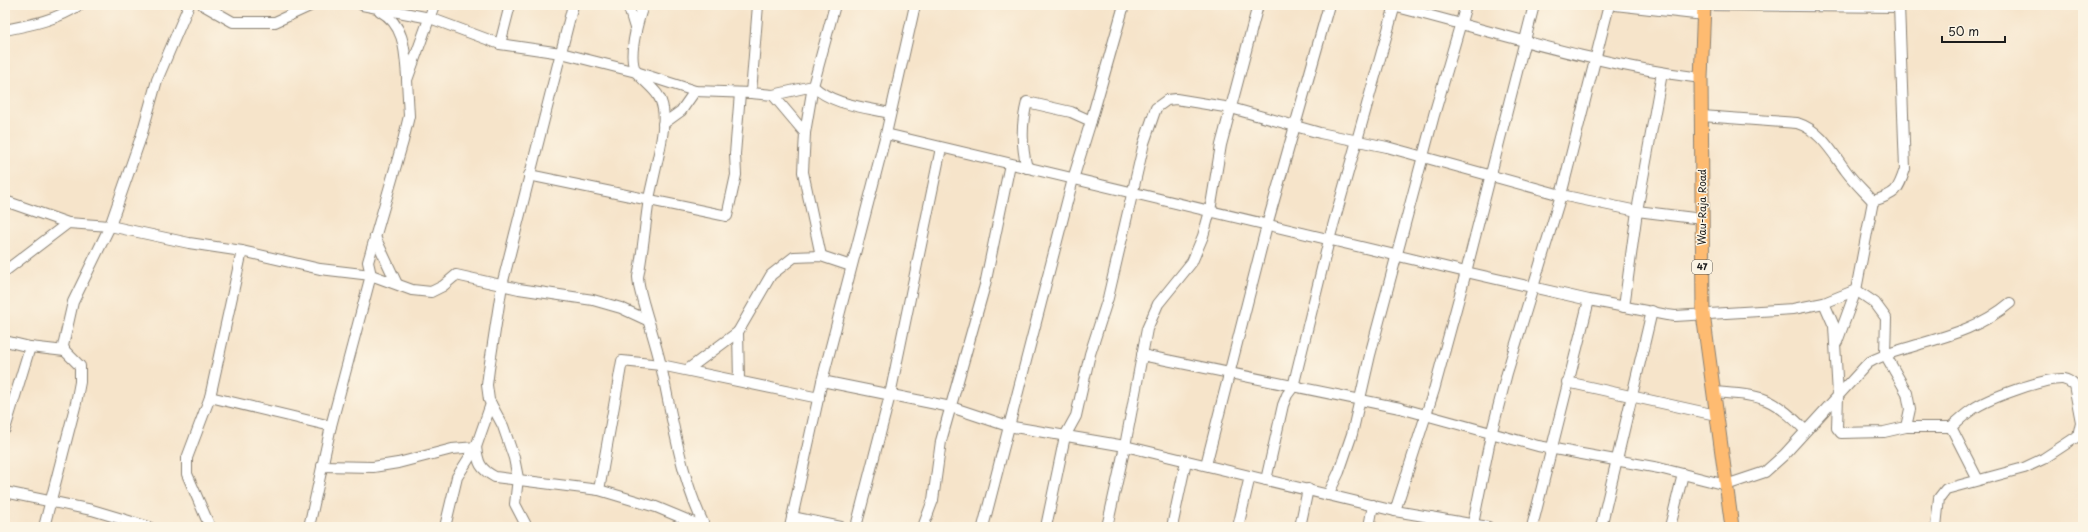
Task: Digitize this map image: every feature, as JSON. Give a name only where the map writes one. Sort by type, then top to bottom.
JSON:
[{"type":"main road","name":"Wau-Raja Road","points":[[1704,8],[1701,78],[1703,314],[1732,527]]},
{"type":"street","points":[[5,30],[39,22],[68,12],[79,5]]},
{"type":"street","points":[[65,351],[64,342],[73,302],[110,226],[141,137],[157,80],[188,5]]},
{"type":"street","points":[[203,5],[233,22],[275,22],[312,5]]},
{"type":"street","points":[[362,5],[376,6],[430,18],[500,44],[561,53],[636,72],[695,91],[774,95],[813,86]]},
{"type":"street","points":[[408,80],[434,5]]},
{"type":"street","points":[[500,44],[510,5]]},
{"type":"street","points":[[527,527],[515,504],[518,478],[514,458],[504,426],[491,404],[487,385],[502,285],[573,5]]},
{"type":"street","points":[[628,5],[636,32]]},
{"type":"street","points":[[643,5],[636,32],[632,59],[636,72],[658,94],[664,110],[638,277],[639,286],[647,320],[661,365],[670,417],[685,476],[694,506],[705,527]]},
{"type":"street","points":[[750,94],[758,5]]},
{"type":"street","points":[[821,256],[803,172],[805,133],[813,86],[835,5]]},
{"type":"street","points":[[840,527],[791,522],[822,381],[886,134],[915,5]]},
{"type":"street","points":[[983,527],[1073,179],[1092,121],[1124,5]]},
{"type":"street","points":[[1107,527],[1126,446],[1147,329],[1158,304],[1192,262],[1203,236],[1210,211],[1221,145],[1258,5]]},
{"type":"street","points":[[1206,465],[1267,225],[1296,127],[1329,5]]},
{"type":"street","points":[[1266,480],[1283,405],[1287,395],[1294,387],[1329,240],[1392,5],[1461,25],[1594,59],[1662,73],[1701,78]]},
{"type":"street","points":[[1328,495],[1343,462],[1424,156],[1466,5]]},
{"type":"street","points":[[1395,511],[1426,417],[1466,272],[1489,175],[1534,5]]},
{"type":"street","points":[[1473,524],[1491,435],[1507,373],[1561,195],[1587,98],[1594,59],[1609,5]]},
{"type":"street","points":[[1615,5],[1704,8],[1899,6],[1905,169],[1899,187],[1887,197],[1873,201]]},
{"type":"street","points":[[309,527],[331,426],[371,275],[368,262],[409,116],[408,80],[405,51],[398,28],[389,16],[376,6]]},
{"type":"street","points":[[1624,307],[1636,211],[1662,73]]},
{"type":"street","points":[[813,86],[821,94],[830,98],[890,112]]},
{"type":"street","points":[[663,124],[681,112],[695,91]]},
{"type":"street","points":[[529,175],[727,216],[736,175],[735,154],[740,93]]},
{"type":"street","points":[[774,95],[805,133]]},
{"type":"street","points":[[1046,527],[1065,436],[1076,416],[1090,354],[1108,298],[1144,143],[1156,108],[1167,100],[1176,99],[1230,108],[1296,127],[1424,156],[1561,195],[1636,211],[1702,219]]},
{"type":"street","points":[[1027,168],[1022,151],[1021,136],[1027,102],[1071,112],[1092,121]]},
{"type":"street","points":[[1702,116],[1797,123],[1806,126],[1816,133],[1847,172],[1873,201]]},
{"type":"street","points":[[886,134],[1534,288],[1675,316],[1793,309],[1824,303],[1856,290]]},
{"type":"street","points":[[856,527],[890,395],[941,148]]},
{"type":"street","points":[[923,527],[933,500],[941,441],[985,285],[1010,164]]},
{"type":"street","points":[[5,201],[68,223],[110,226],[189,243],[242,251],[320,269],[371,275],[412,290],[431,292],[443,286],[456,275],[502,285],[593,300],[621,308],[647,320]]},
{"type":"street","points":[[1836,346],[1856,290],[1873,201]]},
{"type":"street","points":[[5,271],[68,223]]},
{"type":"street","points":[[375,237],[397,284]]},
{"type":"street","points":[[210,527],[187,474],[187,458],[210,398],[242,251]]},
{"type":"street","points":[[687,370],[738,332],[771,275],[794,258],[821,256],[851,266]]},
{"type":"street","points":[[1856,290],[1875,303],[1886,318],[1884,354],[1907,393],[1910,409],[1906,427]]},
{"type":"street","points":[[1532,527],[1589,300]]},
{"type":"street","points":[[1824,303],[1834,326],[1838,395],[1837,428],[1841,433],[1884,432],[1906,427],[1951,427],[1973,409],[2000,395],[2029,386],[2063,379],[2070,381],[2074,386],[2081,422],[2078,436],[2043,460],[2024,468],[1946,489],[1939,498],[1936,527]]},
{"type":"street","points":[[1142,355],[1400,408],[1426,417],[1491,435],[1551,449],[1683,474],[1726,485],[1765,472],[1784,455],[1805,430],[1868,363],[1884,354],[1966,330],[1985,321],[2010,303]]},
{"type":"street","points":[[1601,527],[1652,311]]},
{"type":"street","points":[[738,332],[739,381]]},
{"type":"street","points":[[5,341],[30,347],[65,351],[78,361],[80,366],[80,382],[44,527]]},
{"type":"street","points":[[5,429],[30,347]]},
{"type":"street","points":[[599,490],[622,361],[661,365],[818,398]]},
{"type":"street","points":[[822,381],[951,407],[1008,426],[1126,446],[1373,505],[1430,522],[1473,524],[1488,527]]},
{"type":"street","points":[[1568,382],[1716,415]]},
{"type":"street","points":[[1713,392],[1757,396],[1770,400],[1783,409],[1805,430]]},
{"type":"street","points":[[210,398],[331,426]]},
{"type":"street","points":[[445,527],[457,477],[476,447],[491,404]]},
{"type":"street","points":[[1951,427],[1978,480]]},
{"type":"street","points":[[322,466],[373,467],[405,462],[452,449],[476,447]]},
{"type":"street","points":[[476,447],[478,463],[487,473],[495,477],[518,478],[599,490],[656,507],[705,527]]},
{"type":"street","points":[[1172,527],[1186,461]]},
{"type":"street","points":[[1670,527],[1683,474]]},
{"type":"street","points":[[1238,527],[1250,476]]},
{"type":"street","points":[[1300,527],[1308,489]]},
{"type":"street","points":[[5,492],[92,510],[149,527]]},
{"type":"street","points":[[1369,527],[1373,505]]}]
